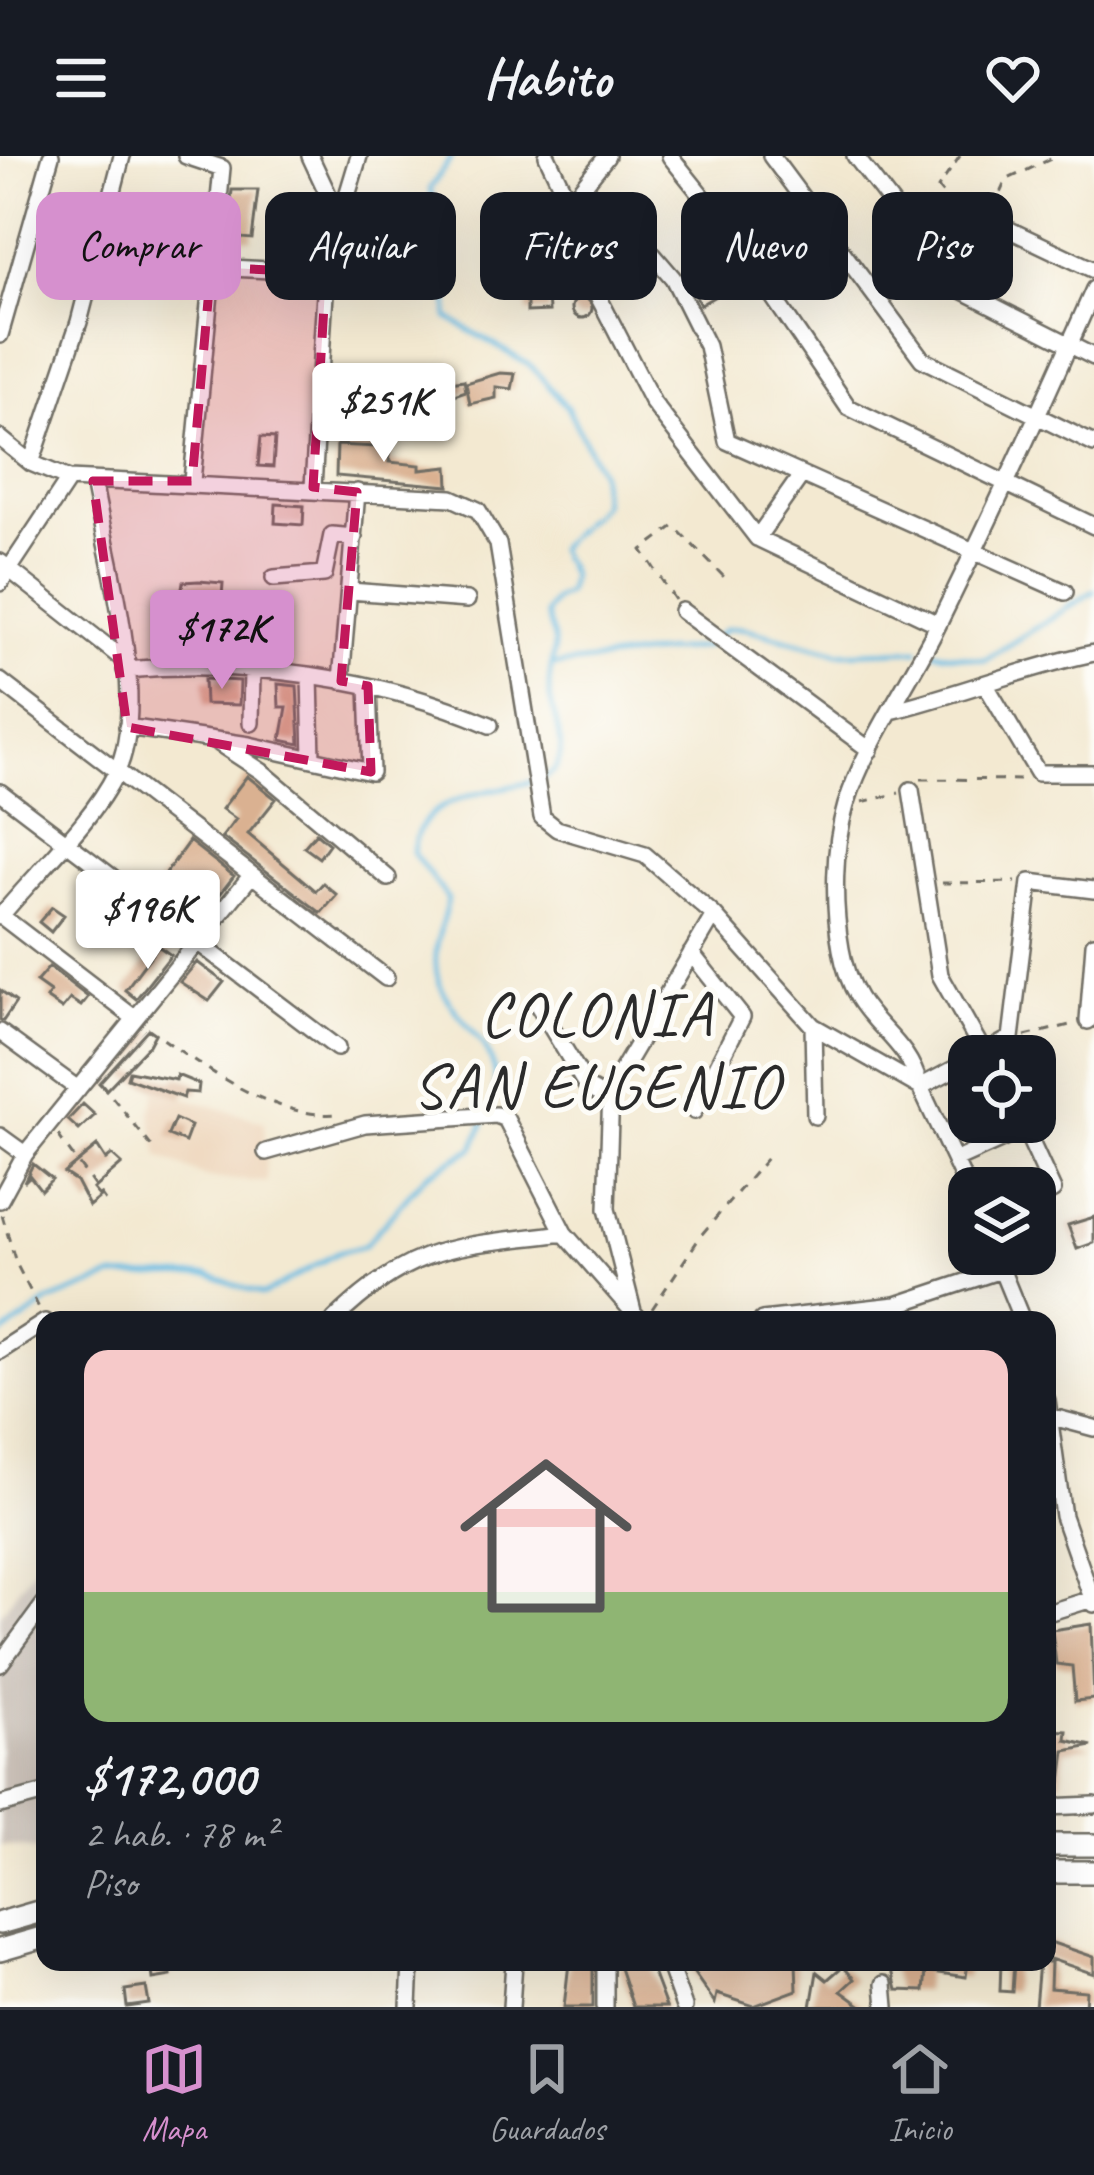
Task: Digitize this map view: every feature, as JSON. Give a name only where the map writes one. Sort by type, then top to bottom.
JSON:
[{"type":"highway","points":[[1056,1845],[1094,1845]]},
{"type":"highway","points":[[1056,1872],[1094,1872]]},
{"type":"highway","points":[[0,1923],[36,1913]]},
{"type":"highway","points":[[0,1952],[36,1940]]},
{"type":"street","points":[[0,334],[50,156]]},
{"type":"street","points":[[31,463],[79,322],[122,156]]},
{"type":"street","points":[[186,156],[222,168],[219,192]]},
{"type":"street","points":[[310,156],[327,192]]},
{"type":"street","points":[[348,192],[358,156]]},
{"type":"street","points":[[547,156],[566,192]]},
{"type":"street","points":[[569,192],[608,156]]},
{"type":"street","points":[[670,156],[718,216],[848,407],[1094,526]]},
{"type":"street","points":[[771,156],[922,359],[1094,444]]},
{"type":"street","points":[[855,156],[956,287],[1094,358]]},
{"type":"street","points":[[1013,232],[1094,270]]},
{"type":"street","points":[[657,259],[673,278],[706,346],[724,437],[800,477],[1065,592]]},
{"type":"street","points":[[959,1167],[920,1087],[914,1063],[868,1018],[846,977],[836,914],[846,806],[870,750],[896,710],[973,554],[1094,289]]},
{"type":"street","points":[[192,481],[208,300]]},
{"type":"street","points":[[314,488],[324,300]]},
{"type":"street","points":[[600,300],[653,403],[758,538],[936,629]]},
{"type":"street","points":[[0,437],[31,463],[68,479],[192,481],[452,498],[488,520],[498,544],[535,798],[548,824],[645,855],[714,915],[813,1026],[920,1087]]},
{"type":"street","points":[[758,538],[800,477]]},
{"type":"street","points":[[68,479],[3,572],[124,665],[341,681],[428,698],[490,725]]},
{"type":"street","points":[[93,482],[124,665],[128,727],[116,772],[0,916],[133,1017]]},
{"type":"street","points":[[341,681],[357,491]]},
{"type":"street","points":[[274,578],[324,574],[332,535],[354,537]]},
{"type":"street","points":[[350,591],[467,600]]},
{"type":"street","points":[[682,611],[870,750]]},
{"type":"street","points":[[896,710],[987,687],[1035,665],[1094,653]]},
{"type":"street","points":[[251,723],[252,672]]},
{"type":"street","points":[[310,676],[312,759]]},
{"type":"street","points":[[0,681],[386,978]]},
{"type":"street","points":[[128,727],[213,739],[371,772],[368,686]]},
{"type":"street","points":[[987,687],[1038,773],[1094,773]]},
{"type":"street","points":[[213,739],[261,771],[388,878]]},
{"type":"street","points":[[911,790],[940,974],[968,1035]]},
{"type":"street","points":[[0,792],[337,1048]]},
{"type":"street","points":[[0,1200],[25,1154],[250,877]]},
{"type":"street","points":[[1012,1035],[1030,881],[1094,890]]},
{"type":"street","points":[[636,1311],[607,1209],[611,1089],[714,915]]},
{"type":"street","points":[[1088,1021],[1094,944]]},
{"type":"street","points":[[691,953],[742,1017],[694,1111]]},
{"type":"street","points":[[536,1002],[588,1088],[610,1100]]},
{"type":"street","points":[[813,1026],[815,1116]]},
{"type":"street","points":[[0,1032],[78,1089]]},
{"type":"street","points":[[920,1087],[948,1073]]},
{"type":"street","points":[[266,1152],[365,1124],[496,1114],[506,1119],[564,1233],[631,1311]]},
{"type":"street","points":[[956,1160],[1025,1129],[1042,1167]]},
{"type":"street","points":[[0,1136],[25,1154]]},
{"type":"street","points":[[345,1311],[398,1267],[432,1250],[564,1233]]},
{"type":"street","points":[[842,1311],[896,1305],[967,1275]]},
{"type":"street","points":[[1003,1275],[1018,1311]]},
{"type":"street","points":[[0,1351],[36,1328]]},
{"type":"street","points":[[1056,1411],[1094,1428]]},
{"type":"street","points":[[1056,1466],[1063,1516],[1093,1602],[1056,1611]]},
{"type":"street","points":[[0,1664],[36,1615]]},
{"type":"street","points":[[0,1805],[36,1795]]},
{"type":"street","points":[[1056,1807],[1094,1805]]},
{"type":"street","points":[[409,2007],[411,1971]]},
{"type":"street","points":[[511,2007],[513,1971]]},
{"type":"street","points":[[605,1971],[605,2007]]},
{"type":"street","points":[[671,1971],[684,2007]]},
{"type":"street","points":[[884,1984],[886,2007]]},
{"type":"path","points":[[941,192],[938,188],[960,156]]},
{"type":"path","points":[[999,192],[1006,180],[1057,156]]},
{"type":"path","points":[[682,611],[642,550],[674,526],[729,582]]},
{"type":"path","points":[[846,806],[911,790],[921,779],[1025,780],[1038,773]]},
{"type":"path","points":[[929,883],[1030,881]]},
{"type":"path","points":[[133,1017],[187,1055],[308,1116],[353,1113]]},
{"type":"path","points":[[1025,1035],[1088,1021]]},
{"type":"path","points":[[89,1072],[117,1098],[152,1147]]},
{"type":"path","points":[[50,1124],[105,1201]]},
{"type":"path","points":[[644,1311],[767,1158]]},
{"type":"path","points":[[0,1214],[6,1218],[16,1263],[36,1300]]},
{"type":"highlighted area","points":[[211,267],[326,273],[313,487],[357,492],[341,681],[368,686],[371,772],[127,727],[93,481],[192,481]]},
{"type":"shaded area","points":[[156,1089],[264,1122],[267,1182],[208,1178],[159,1157],[151,1115]]},
{"type":"shaded area","points":[[35,1565],[36,1850],[0,1845],[0,1615]]},
{"type":"building","points":[[258,190],[252,239],[241,238],[241,192],[232,192]]},
{"type":"building","points":[[527,300],[548,300],[549,311],[527,312]]},
{"type":"building","points":[[575,301],[589,301],[589,315],[575,315]]},
{"type":"building","points":[[500,373],[515,374],[512,389],[496,387],[496,398],[470,404],[466,383]]},
{"type":"building","points":[[464,380],[466,391],[445,398],[446,412],[432,414],[429,385]]},
{"type":"building","points":[[377,431],[393,435],[389,462],[420,465],[420,470],[448,467],[449,486],[336,476],[337,445],[376,447]]},
{"type":"building","points":[[261,437],[275,438],[273,467],[258,466]]},
{"type":"building","points":[[276,504],[304,506],[303,525],[275,523]]},
{"type":"building","points":[[183,582],[223,583],[221,610],[208,609],[208,600],[180,601]]},
{"type":"building","points":[[248,624],[248,636],[256,635],[257,657],[226,656],[224,625]]},
{"type":"building","points":[[204,679],[240,681],[239,705],[205,704]]},
{"type":"building","points":[[278,684],[297,686],[300,744],[281,740],[287,707],[279,707]]},
{"type":"building","points":[[247,776],[276,799],[248,834],[316,891],[323,883],[337,895],[321,913],[222,837],[236,819],[222,809]]},
{"type":"building","points":[[316,833],[329,844],[319,858],[304,847]]},
{"type":"building","points":[[189,841],[234,876],[200,920],[169,897],[165,902],[152,892]]},
{"type":"building","points":[[120,900],[163,931],[149,947],[105,918]]},
{"type":"building","points":[[52,907],[64,915],[51,932],[39,922]]},
{"type":"building","points":[[158,946],[171,955],[136,999],[125,990]]},
{"type":"building","points":[[197,962],[224,982],[209,1001],[180,982]]},
{"type":"building","points":[[49,967],[88,997],[81,1006],[70,999],[62,1009],[46,998],[50,992],[36,982]]},
{"type":"building","points":[[0,990],[16,1002],[3,1021],[0,1020]]},
{"type":"building","points":[[148,1029],[155,1034],[149,1045],[106,1090],[99,1083]]},
{"type":"building","points":[[129,1071],[176,1080],[177,1075],[199,1084],[198,1093],[185,1092],[183,1098],[127,1078]]},
{"type":"building","points":[[83,1104],[95,1115],[79,1130],[68,1120]]},
{"type":"building","points":[[175,1119],[191,1126],[185,1142],[168,1135]]},
{"type":"building","points":[[97,1146],[106,1160],[112,1155],[122,1164],[93,1189],[100,1197],[89,1206],[76,1181],[64,1173]]},
{"type":"building","points":[[33,1164],[52,1179],[41,1190],[30,1176],[24,1182]]},
{"type":"building","points":[[1094,1217],[1094,1243],[1077,1249],[1068,1225]]},
{"type":"building","points":[[1091,1624],[1094,1699],[1075,1701],[1072,1666],[1056,1664],[1056,1629]]},
{"type":"building","points":[[1056,1730],[1067,1731],[1066,1740],[1092,1746],[1065,1751],[1061,1782],[1056,1782]]},
{"type":"building","points":[[1056,1944],[1094,1957],[1094,1974],[1056,1961]]},
{"type":"building","points":[[152,1971],[171,1971],[171,1976],[153,1979]]},
{"type":"building","points":[[568,1971],[593,1971],[593,2007],[564,2007]]},
{"type":"building","points":[[621,1971],[652,1971],[666,2007],[633,2007]]},
{"type":"building","points":[[692,1971],[796,1971],[797,1990],[754,2006],[717,1994],[715,2003]]},
{"type":"building","points":[[837,1971],[847,1971],[854,1979],[841,1991],[863,2007],[811,2007],[817,1972],[827,1980]]},
{"type":"building","points":[[892,1971],[926,1971],[924,1991],[897,1990]]},
{"type":"building","points":[[926,1971],[967,1971],[966,1977]]},
{"type":"building","points":[[1001,1971],[1013,1971],[1012,1992],[1000,1991]]},
{"type":"building","points":[[1038,1971],[1051,1971],[1050,1988],[1086,1991],[1085,2007],[1035,2007]]},
{"type":"building","points":[[146,1987],[149,2004],[127,2007],[125,1990]]},
{"type":"waterway","points":[[452,156],[430,189],[451,246],[448,318],[531,366],[567,407],[600,471],[602,504],[557,549],[571,575],[567,593],[555,599],[546,613],[554,640],[550,697],[561,749],[555,769],[544,777],[479,793],[434,812],[420,829],[413,853],[448,899],[438,942],[437,974],[495,1072],[489,1110]]},
{"type":"waterway","points":[[929,651],[985,660],[1094,591]]},
{"type":"waterway","points":[[551,666],[704,647],[726,629],[743,628],[838,653],[918,650]]},
{"type":"waterway","points":[[0,1336],[50,1301],[112,1277],[209,1275],[263,1295],[337,1253],[364,1246],[426,1175],[473,1148],[485,1120]]},
{"type":"district","name":"COLONIA SAN EUGENIO","points":[[597,1050]]}]
